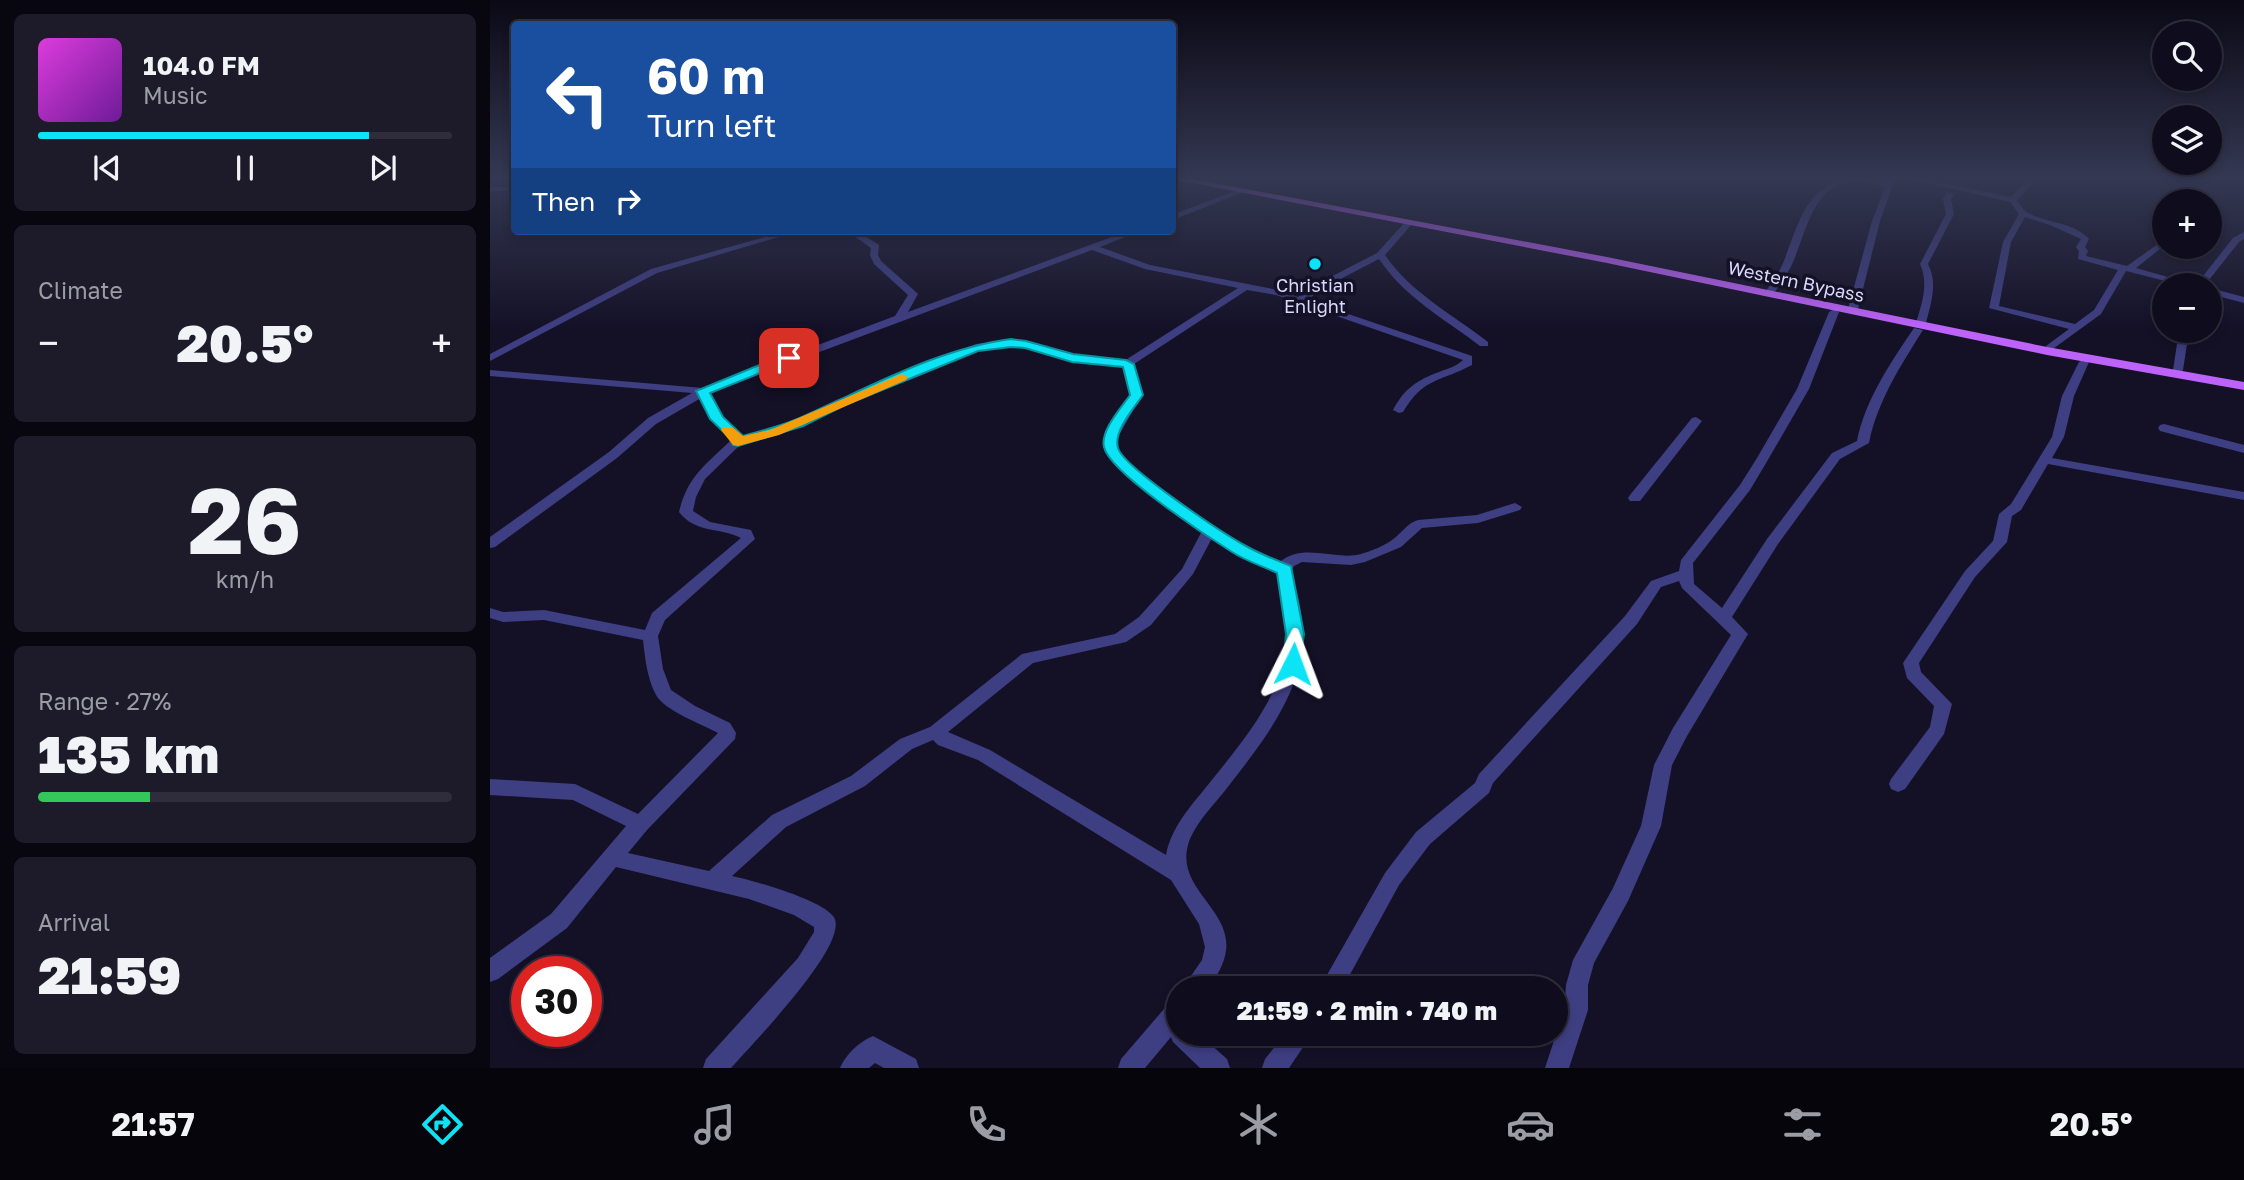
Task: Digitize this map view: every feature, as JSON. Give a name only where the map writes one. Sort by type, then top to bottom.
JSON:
[{"type":"main road","name":"Western Bypass","points":[[1435,229],[1607,260],[2046,351],[2244,386]]},
{"type":"street","points":[[1300,300],[1322,285],[1381,255],[1404,229]]},
{"type":"street","points":[[1771,291],[1786,271],[1800,229]]},
{"type":"street","points":[[1853,309],[1874,229]]},
{"type":"street","points":[[1724,617],[1772,542],[1836,456],[1863,443],[1867,422],[1893,369],[1919,327],[1928,298],[1930,274],[1924,264],[1942,229]]},
{"type":"street","points":[[2015,229],[2007,242],[1994,308],[2078,328]]},
{"type":"street","points":[[2066,229],[2085,239],[2080,247],[2084,251],[2081,257],[2152,275]]},
{"type":"street","points":[[2210,273],[2244,234]]},
{"type":"street","points":[[490,358],[654,271],[765,235]]},
{"type":"street","points":[[856,235],[876,247],[874,255],[877,262],[913,294],[900,317]]},
{"type":"street","points":[[490,544],[613,455],[652,421],[703,391],[733,377],[1125,235]]},
{"type":"street","points":[[1092,247],[1149,267],[1300,300],[1468,358],[1468,363],[1464,366],[1421,383],[1402,402],[1399,410]]},
{"type":"street","points":[[2050,348],[2098,312],[2123,270],[2152,250]]},
{"type":"street","points":[[1381,255],[1407,289],[1485,344]]},
{"type":"street","points":[[1126,364],[1245,286]]},
{"type":"street","points":[[2222,294],[2244,300]]},
{"type":"street","points":[[1557,1068],[1576,1010],[1577,985],[1584,960],[1621,894],[1651,826],[1663,765],[1679,733],[1740,634],[1687,585],[1686,563],[1745,487],[1803,389],[1834,312]]},
{"type":"street","points":[[2178,370],[2182,343]]},
{"type":"street","points":[[490,971],[559,921],[640,824],[726,739],[724,728],[664,694],[654,669],[650,636],[659,617],[748,539],[746,533],[699,523],[690,519],[686,512],[689,492],[705,469],[738,442],[798,423],[840,402],[976,347],[1026,344],[1072,358],[1126,364],[1130,366],[1136,395],[1112,434],[1111,447],[1121,464],[1240,550],[1285,570]]},
{"type":"street","points":[[1898,784],[1938,729],[1943,704],[1913,674],[1911,663],[1970,574],[2000,542],[2006,514],[2015,507],[2058,438],[2068,396],[2084,362]]},
{"type":"street","points":[[490,373],[703,391]]},
{"type":"street","points":[[703,391],[717,419],[738,438],[738,442]]},
{"type":"street","points":[[1636,498],[1696,421]]},
{"type":"street","points":[[2164,428],[2244,449]]},
{"type":"street","points":[[2044,460],[2244,496]]},
{"type":"street","points":[[1178,873],[1177,847],[1188,824],[1261,729],[1293,664],[1295,634],[1285,570],[1287,563],[1300,556],[1351,560],[1366,558],[1396,544],[1418,524],[1478,519],[1515,508]]},
{"type":"street","points":[[713,881],[779,821],[858,781],[906,744],[936,732],[1028,658],[1120,638],[1144,621],[1188,571],[1210,529]]},
{"type":"street","points":[[1338,976],[1392,879],[1423,838],[1482,788],[1486,779],[1631,620],[1656,584],[1685,574]]},
{"type":"street","points":[[490,613],[503,617],[544,615],[650,636]]},
{"type":"street","points":[[936,732],[944,740],[984,755],[1178,873],[1211,922],[1215,945],[1211,964],[1202,976]]},
{"type":"street","points":[[490,787],[575,792],[640,824]]},
{"type":"street","points":[[612,857],[635,865],[713,881],[771,897],[813,913],[825,922],[825,934],[806,965],[715,1068]]},
{"type":"street","points":[[1130,1068],[1166,1034]]},
{"type":"street","points":[[1197,1046],[1218,1068]]},
{"type":"street","points":[[1274,1068],[1291,1046]]},
{"type":"street","points":[[852,1068],[873,1048],[907,1068]]},
{"type":"slow traffic","points":[[728,430],[738,438],[738,442],[775,432],[902,377]]},
{"type":"place","name":"Christian Enlight","points":[[1315,264]]},
{"type":"route","points":[[789,358],[733,377],[703,391],[717,419],[738,438],[738,442],[798,423],[840,402],[976,347],[1026,344],[1072,358],[1121,362],[1130,366],[1136,395],[1112,434],[1109,442],[1111,447],[1121,464],[1181,510],[1240,550],[1285,570],[1295,634],[1293,664]]}]
